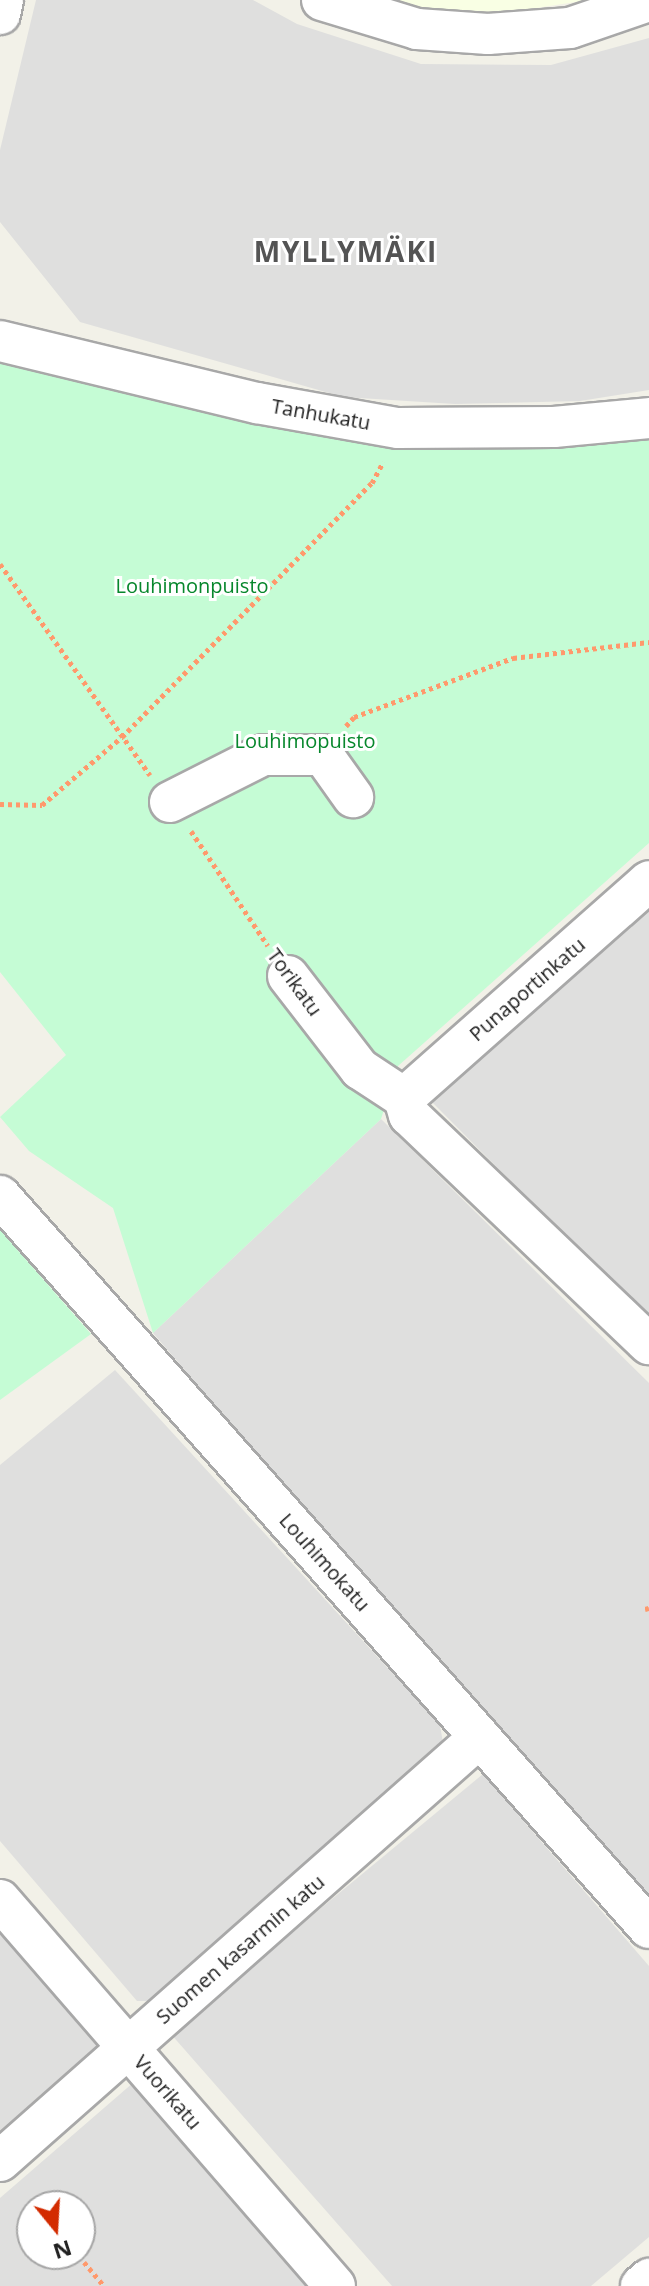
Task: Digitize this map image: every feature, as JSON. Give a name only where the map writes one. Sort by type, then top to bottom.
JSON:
[{"type":"street","points":[[0,14],[3,0]]},
{"type":"street","points":[[322,0],[417,29],[488,34],[570,28],[649,1]]},
{"type":"street","name":"Tanhukatu","points":[[0,341],[257,403],[398,428],[554,427],[649,418]]},
{"type":"street","points":[[170,802],[263,755],[323,755],[353,797]]},
{"type":"street","name":"Punaportinkatu","points":[[404,1098],[649,881]]},
{"type":"street","name":"Torikatu","points":[[288,976],[360,1069],[404,1098],[409,1115],[649,1344]]},
{"type":"street","name":"Louhimokatu","points":[[0,1196],[649,1928]]},
{"type":"street","name":"Suomen kasarmin katu","points":[[0,2161],[480,1737]]},
{"type":"street","name":"Vuorikatu","points":[[0,1900],[335,2286]]},
{"type":"street","points":[[641,2286],[649,2279]]},
{"type":"path","points":[[0,804],[42,805],[122,737],[372,483],[398,428]]},
{"type":"path","name":"Torikatu","points":[[0,564],[170,802],[288,976]]},
{"type":"path","points":[[323,755],[354,717],[513,658],[649,642]]},
{"type":"path","points":[[91,2270],[104,2286]]},
{"type":"shaded area","points":[[36,0],[253,0],[297,24],[421,64],[551,65],[649,38],[649,390],[580,401],[455,404],[343,397],[80,322],[0,222],[0,150]]},
{"type":"shaded area","points":[[365,0],[589,0],[484,16]]},
{"type":"shaded area","points":[[649,880],[649,1320],[426,1096]]},
{"type":"shaded area","points":[[381,1119],[649,1383],[649,1913],[153,1333]]},
{"type":"shaded area","points":[[115,1370],[440,1725],[444,1749],[152,2001],[137,2001],[0,1841],[0,1465]]},
{"type":"shaded area","points":[[483,1774],[649,1966],[649,2237],[591,2286],[392,2286],[170,2033]]},
{"type":"shaded area","points":[[0,1932],[100,2047],[0,2135]]},
{"type":"shaded area","points":[[134,2082],[305,2286],[0,2286],[0,2198]]},
{"type":"green space","name":"Louhimopuisto","points":[[0,359],[251,423],[411,448],[649,428],[649,843],[398,1066],[381,1119],[153,1333],[113,1208],[29,1151],[0,1117],[66,1055],[0,972]]},
{"type":"green space","points":[[0,1230],[91,1334],[0,1400]]},
{"type":"district","name":"MYLLYMÄKI","points":[[346,251]]},
{"type":"park label","name":"Louhimonpuisto","points":[[192,585]]}]
